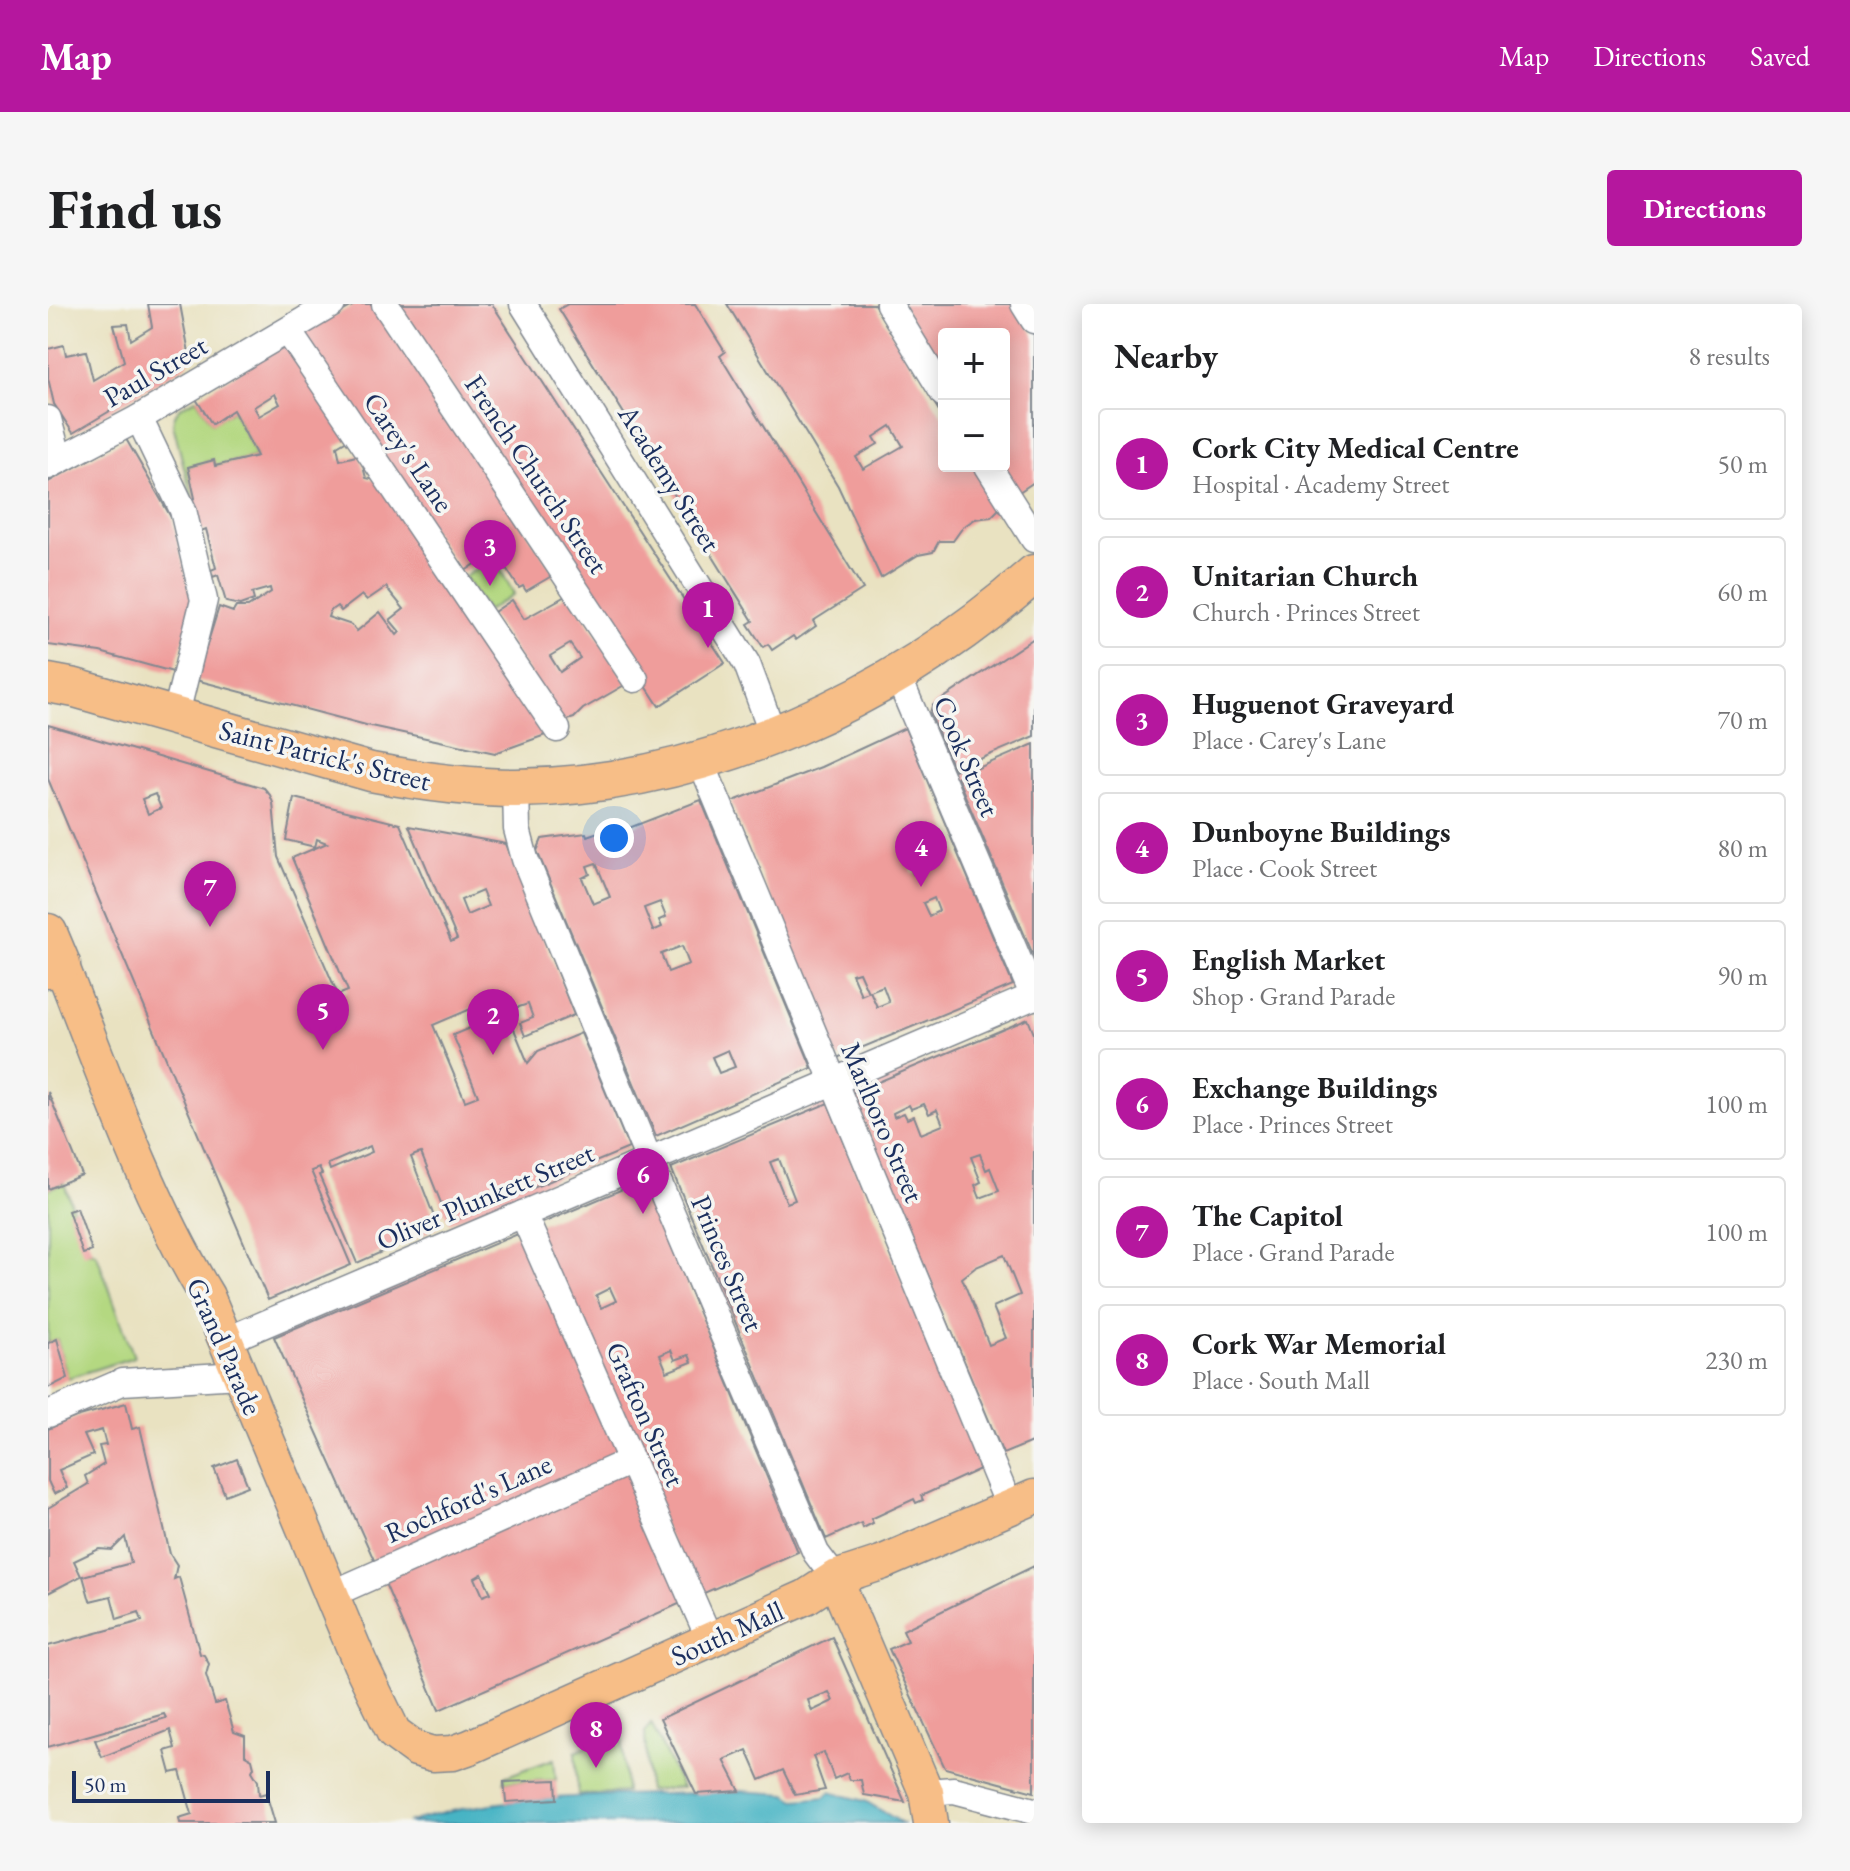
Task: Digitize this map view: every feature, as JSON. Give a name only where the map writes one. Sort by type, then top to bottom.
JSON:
[{"type":"highway","name":"Saint Patrick's Street","points":[[48,683],[371,772],[436,782],[516,788],[619,778],[700,759],[773,734],[846,702],[965,631],[1034,574]]},
{"type":"main road","name":"Grand Parade","points":[[52,955],[180,1249],[207,1296],[385,1717],[394,1733],[416,1749]]},
{"type":"main road","name":"South Mall","points":[[416,1749],[442,1755],[470,1747],[806,1597],[835,1578],[881,1563],[1022,1502]]},
{"type":"main road","points":[[857,1631],[861,1607],[881,1563]]},
{"type":"main road","points":[[835,1578],[929,1809]]},
{"type":"main road","points":[[806,1597],[835,1609],[857,1631]]},
{"type":"street","name":"Paul Street","points":[[54,463],[139,418],[332,304]]},
{"type":"street","name":"French Church Street","points":[[385,304],[635,679]]},
{"type":"street","name":"Academy Street","points":[[523,304],[747,664],[773,734]]},
{"type":"street","points":[[889,304],[924,374],[938,388]]},
{"type":"street","points":[[1024,304],[1034,320]]},
{"type":"street","name":"Carey's Lane","points":[[288,331],[557,729]]},
{"type":"street","points":[[139,418],[183,510],[204,600],[175,718]]},
{"type":"street","points":[[48,419],[54,463]]},
{"type":"street","points":[[992,472],[1034,539]]},
{"type":"street","name":"Cook Street","points":[[897,674],[1034,996]]},
{"type":"street","name":"Marlboro Street","points":[[700,759],[832,1082],[1022,1502]]},
{"type":"street","name":"Princes Street","points":[[516,788],[517,829],[525,859],[816,1553],[835,1578]]},
{"type":"street","name":"Oliver Plunkett Street","points":[[225,1341],[1034,996]]},
{"type":"street","name":"Grafton Street","points":[[523,1214],[710,1640]]},
{"type":"street","points":[[48,1414],[122,1382],[240,1375]]},
{"type":"street","name":"Rochford's Lane","points":[[328,1586],[631,1461]]},
{"type":"street","points":[[328,1586],[372,1558]]},
{"type":"street","points":[[929,1809],[954,1790],[1034,1811]]},
{"type":"green space","points":[[196,399],[212,423],[233,410],[257,456],[215,466],[213,460],[188,467],[195,498],[192,499],[173,424],[178,411]]},
{"type":"green space","points":[[494,559],[514,594],[487,611],[464,577]]},
{"type":"green space","points":[[64,1183],[88,1252],[97,1255],[134,1357],[68,1378],[57,1340],[48,1343],[48,1189]]},
{"type":"green space","points":[[651,1723],[682,1788],[648,1791],[645,1733]]},
{"type":"green space","points":[[622,1733],[626,1792],[578,1795],[575,1752]]},
{"type":"green space","points":[[554,1759],[556,1780],[504,1782],[504,1777]]},
{"type":"water","points":[[740,1791],[787,1794],[796,1800],[825,1797],[830,1792],[865,1801],[902,1823],[407,1823],[447,1812],[530,1800]]},
{"type":"building","points":[[148,304],[180,304],[190,358],[187,365],[73,433],[54,404],[48,378],[48,349],[64,345],[66,355],[86,351],[93,380],[124,361],[114,325],[128,324],[131,340],[152,327]]},
{"type":"building","points":[[356,304],[375,304],[555,574],[526,591],[523,586],[519,588],[495,551],[462,573],[299,335]]},
{"type":"building","points":[[398,304],[492,304],[725,663],[659,706]]},
{"type":"building","points":[[568,304],[695,304],[725,352],[720,356],[863,589],[813,621],[816,626],[796,640],[793,636],[772,650],[768,644],[763,647],[748,624],[753,621],[559,309]]},
{"type":"building","points":[[727,304],[874,304],[938,409],[938,472],[978,472],[999,504],[991,517],[975,519],[963,527],[953,541],[939,541],[933,552],[918,555],[881,578],[838,486]],"holes":[[[891,426],[903,446],[863,469],[856,457],[878,444],[874,437]]]},
{"type":"building","points":[[902,304],[1014,304],[1034,335],[1034,482],[1016,494],[1003,472],[1010,472],[1010,328],[938,328],[938,364]]},
{"type":"building","points":[[288,341],[352,437],[337,446],[340,460],[360,455],[366,478],[379,481],[551,733],[495,753],[366,725],[196,680],[219,607],[233,612],[236,607],[248,607],[271,592],[270,588],[252,593],[254,600],[240,605],[226,602],[218,575],[213,577],[211,570],[216,568],[206,529],[201,531],[192,499],[195,498],[188,467],[214,460],[215,466],[257,456],[233,410],[212,424],[196,399]],"holes":[[[275,394],[280,404],[259,416],[254,407]],[[386,587],[404,609],[390,620],[400,632],[397,635],[380,612],[357,631],[352,625],[328,617],[337,606],[341,611],[362,595],[367,600]]]},
{"type":"building","points":[[126,439],[172,519],[194,608],[173,672],[100,652],[48,645],[48,482]]},
{"type":"building","points":[[569,594],[628,683],[583,709],[574,718],[561,722],[491,614],[512,600],[524,619]],"holes":[[[570,644],[580,658],[560,672],[550,656]]]},
{"type":"building","points":[[1034,638],[1034,736],[954,770],[930,713],[932,706]]},
{"type":"building","points":[[48,725],[264,788],[273,803],[278,857],[338,995],[348,991],[292,858],[327,843],[317,839],[315,847],[286,840],[294,798],[400,824],[451,942],[457,939],[409,826],[506,844],[574,1015],[525,1036],[520,1023],[533,1018],[528,1004],[513,1009],[505,1006],[501,996],[433,1025],[465,1101],[478,1096],[453,1035],[507,1012],[528,1063],[538,1051],[581,1033],[629,1148],[449,1223],[421,1153],[415,1155],[411,1157],[438,1227],[357,1263],[319,1175],[322,1174],[319,1168],[311,1171],[351,1265],[268,1300],[48,779]],"holes":[[[155,794],[161,808],[148,814],[142,799]],[[482,891],[488,906],[467,915],[461,900]],[[370,1146],[372,1152],[330,1170],[328,1164]]]},
{"type":"building","points":[[905,728],[1013,985],[837,1058],[731,802],[821,767]],"holes":[[[916,852],[923,870],[913,874],[906,856]],[[934,898],[939,911],[929,916],[923,903]],[[859,972],[868,992],[861,995],[852,974]],[[883,986],[889,1002],[877,1007],[870,991]]]},
{"type":"building","points":[[1034,744],[1034,957],[957,777]]},
{"type":"building","points":[[701,800],[812,1068],[656,1136],[537,851],[542,839],[586,833],[587,836],[598,832],[611,835]],"holes":[[[596,863],[610,897],[593,904],[582,878],[590,874],[587,866]],[[660,902],[666,917],[659,920],[662,927],[653,931],[644,908]],[[682,946],[689,964],[668,972],[661,954]],[[728,1050],[735,1067],[719,1073],[712,1057]]]},
{"type":"building","points":[[1028,1019],[1034,1034],[1034,1441],[1003,1454],[852,1093]],"holes":[[[924,1104],[929,1114],[937,1110],[943,1125],[921,1134],[914,1116],[907,1119],[904,1113],[894,1117],[893,1113],[909,1105],[911,1109]],[[980,1154],[986,1170],[990,1168],[999,1191],[980,1198],[975,1185],[981,1182],[971,1157]],[[1004,1255],[1020,1295],[993,1307],[1006,1338],[989,1345],[962,1278],[976,1267]]]},
{"type":"building","points":[[48,1092],[82,1175],[48,1189]]},
{"type":"building","points":[[828,1103],[980,1469],[921,1496],[923,1500],[916,1503],[914,1499],[871,1519],[873,1523],[863,1528],[861,1523],[826,1539],[671,1168]],"holes":[[[779,1159],[795,1200],[787,1203],[770,1162]]]},
{"type":"building","points":[[644,1180],[798,1552],[695,1597],[533,1227]],"holes":[[[610,1288],[616,1301],[601,1308],[596,1295]],[[671,1350],[675,1360],[689,1355],[692,1362],[667,1372],[660,1355]]]},
{"type":"building","points":[[77,1208],[92,1251],[83,1254],[68,1211]]},
{"type":"building","points":[[525,1231],[626,1460],[378,1569],[274,1337]]},
{"type":"building","points":[[57,1339],[68,1378],[48,1388],[48,1343]]},
{"type":"building","points":[[126,1403],[132,1429],[140,1427],[170,1554],[177,1565],[174,1579],[179,1577],[200,1654],[209,1664],[206,1675],[215,1704],[225,1701],[234,1732],[245,1736],[245,1755],[252,1759],[259,1795],[266,1793],[275,1823],[180,1823],[179,1818],[192,1814],[180,1771],[171,1773],[165,1751],[175,1748],[170,1730],[102,1757],[95,1740],[166,1718],[164,1714],[48,1747],[48,1646],[142,1621],[139,1612],[117,1619],[111,1596],[90,1601],[83,1576],[131,1563],[125,1537],[112,1550],[99,1549],[74,1561],[81,1576],[48,1593],[48,1508],[88,1484],[85,1476],[104,1464],[99,1446],[106,1445],[102,1430],[84,1435],[93,1455],[59,1470],[67,1488],[54,1494],[48,1481],[48,1429],[76,1417]]},
{"type":"building","points":[[237,1459],[248,1486],[225,1495],[214,1468]]},
{"type":"building","points":[[628,1464],[688,1600],[439,1710],[381,1574]],"holes":[[[482,1574],[491,1593],[483,1596],[475,1578]]]},
{"type":"building","points":[[1034,1566],[1034,1792],[945,1768],[889,1649],[908,1641],[903,1630]]},
{"type":"building","points":[[832,1637],[905,1802],[864,1795],[861,1780],[850,1780],[847,1773],[834,1779],[824,1752],[813,1756],[825,1790],[795,1795],[783,1770],[760,1780],[747,1750],[724,1760],[740,1791],[696,1794],[660,1719]],"holes":[[[829,1692],[833,1701],[812,1711],[808,1700]]]},
{"type":"building","points":[[556,1780],[557,1799],[506,1802],[504,1782]]},
{"type":"place","name":"Huguenot Graveyard","points":[[490,586]]},
{"type":"place","name":"Cork City Medical Centre","points":[[708,648]]},
{"type":"place","name":"Dunboyne Buildings","points":[[921,887]]},
{"type":"place","name":"The Capitol","points":[[210,927]]},
{"type":"place","name":"English Market","points":[[323,1050]]},
{"type":"place","name":"Unitarian Church","points":[[493,1055]]},
{"type":"place","name":"Exchange Buildings","points":[[643,1214]]},
{"type":"place","name":"Cork War Memorial","points":[[596,1768]]}]
